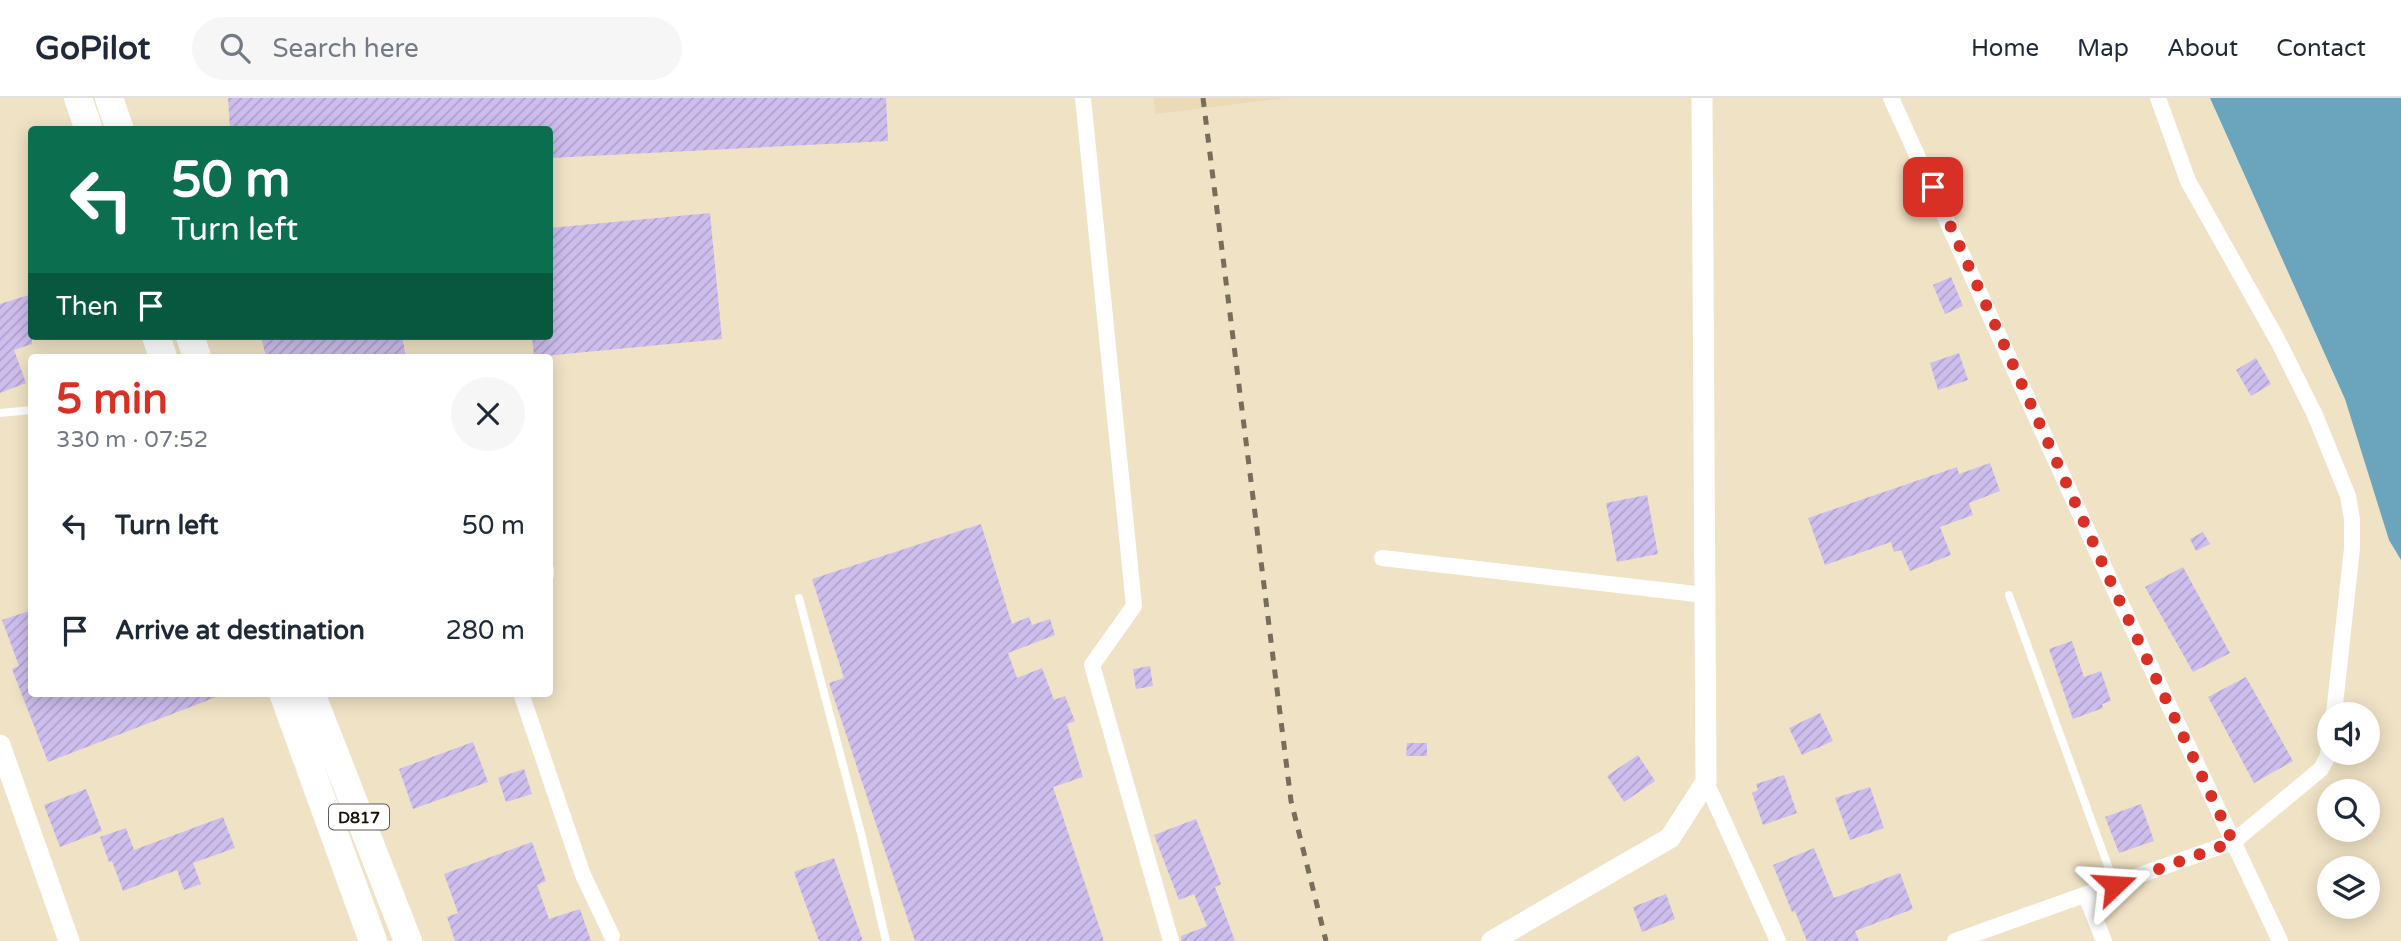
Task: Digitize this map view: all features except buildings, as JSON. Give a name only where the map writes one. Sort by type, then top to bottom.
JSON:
[{"type":"highway","points":[[78,98],[88,126]]},
{"type":"highway","points":[[109,98],[119,126]]},
{"type":"highway","name":"D817","points":[[285,697],[373,941]]},
{"type":"highway","name":"D817","points":[[314,697],[408,941]]},
{"type":"street","points":[[1083,98],[1134,606],[1092,665],[1171,941]]},
{"type":"street","points":[[1702,98],[1706,782],[1778,941]]},
{"type":"street","points":[[1891,98],[2114,589],[2280,941]]},
{"type":"street","points":[[2158,98],[2188,181],[2278,341],[2315,415],[2348,496],[2352,519],[2352,548],[2335,702]]},
{"type":"street","points":[[1382,558],[1705,595]]},
{"type":"street","points":[[522,697],[583,875],[614,938]]},
{"type":"street","points":[[0,745],[69,941]]},
{"type":"street","points":[[1955,941],[2233,842],[2323,765]]},
{"type":"street","points":[[1492,941],[1670,838],[1706,782]]},
{"type":"street","points":[[2086,896],[2104,941]]},
{"type":"lane","points":[[0,413],[28,410]]},
{"type":"lane","points":[[2009,596],[2115,885]]},
{"type":"lane","points":[[799,598],[862,837],[886,941]]},
{"type":"shaded area","points":[[1154,98],[1286,98],[1155,114]]},
{"type":"water","points":[[2210,98],[2401,98],[2401,560],[2389,540],[2345,399]]},
{"type":"railway","points":[[1203,98],[1291,801],[1326,941]]},
{"type":"route","points":[[1933,187],[2003,347],[2233,842],[2115,885]]}]
